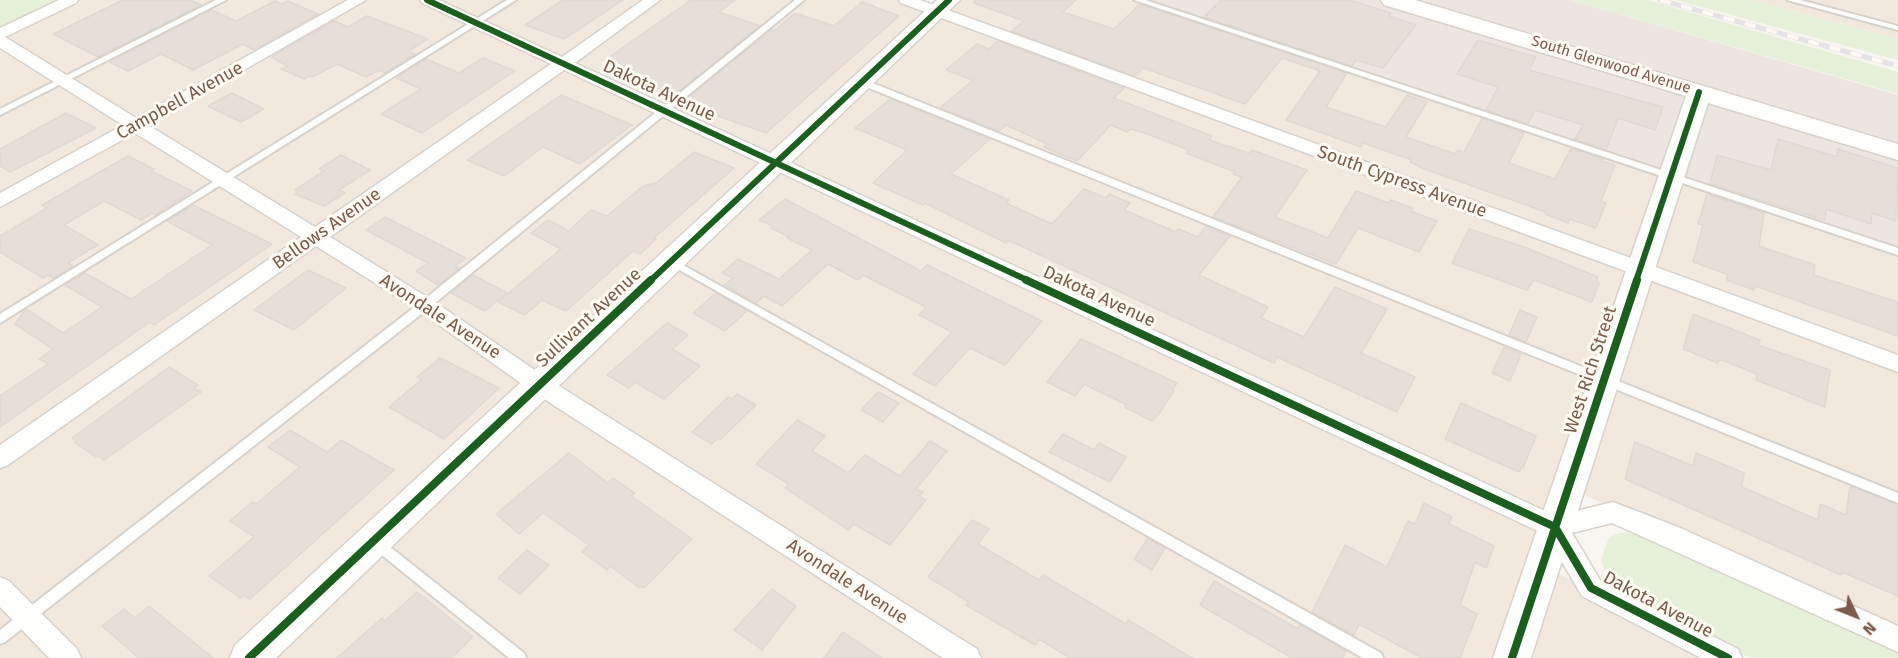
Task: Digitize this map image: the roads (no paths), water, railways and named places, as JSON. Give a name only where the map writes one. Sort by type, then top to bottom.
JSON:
[{"type":"street","points":[[0,34],[72,0]]},
{"type":"street","name":"Campbell Avenue","points":[[0,201],[359,0]]},
{"type":"street","name":"Dakota Avenue","points":[[427,0],[1555,526],[1592,588],[1728,658]]},
{"type":"street","name":"Bellows Avenue","points":[[0,458],[653,0]]},
{"type":"street","name":"South Cypress Avenue","points":[[906,0],[943,6],[1640,270],[1898,364]]},
{"type":"street","name":"South Glenwood Avenue","points":[[1392,0],[1898,152]]},
{"type":"street","name":"Sullivant Avenue","points":[[249,658],[943,6]]},
{"type":"street","name":"Avondale Avenue","points":[[0,41],[135,126],[224,178],[314,238],[425,305],[540,384],[967,658]]},
{"type":"street","name":"West Rich Street","points":[[1512,658],[1699,92]]},
{"type":"street","points":[[1555,526],[1613,512],[1898,639]]},
{"type":"street","points":[[0,589],[67,658]]},
{"type":"lane","points":[[0,112],[222,0]]},
{"type":"lane","points":[[0,319],[512,0]]},
{"type":"lane","points":[[0,639],[425,305],[800,0]]},
{"type":"lane","points":[[1138,0],[1898,252]]},
{"type":"lane","points":[[1791,0],[1898,28]]},
{"type":"lane","points":[[862,82],[1898,498]]},
{"type":"lane","points":[[671,261],[1376,658]]},
{"type":"lane","points":[[373,541],[519,658]]},
{"type":"railway","points":[[1660,0],[1898,66]]}]
